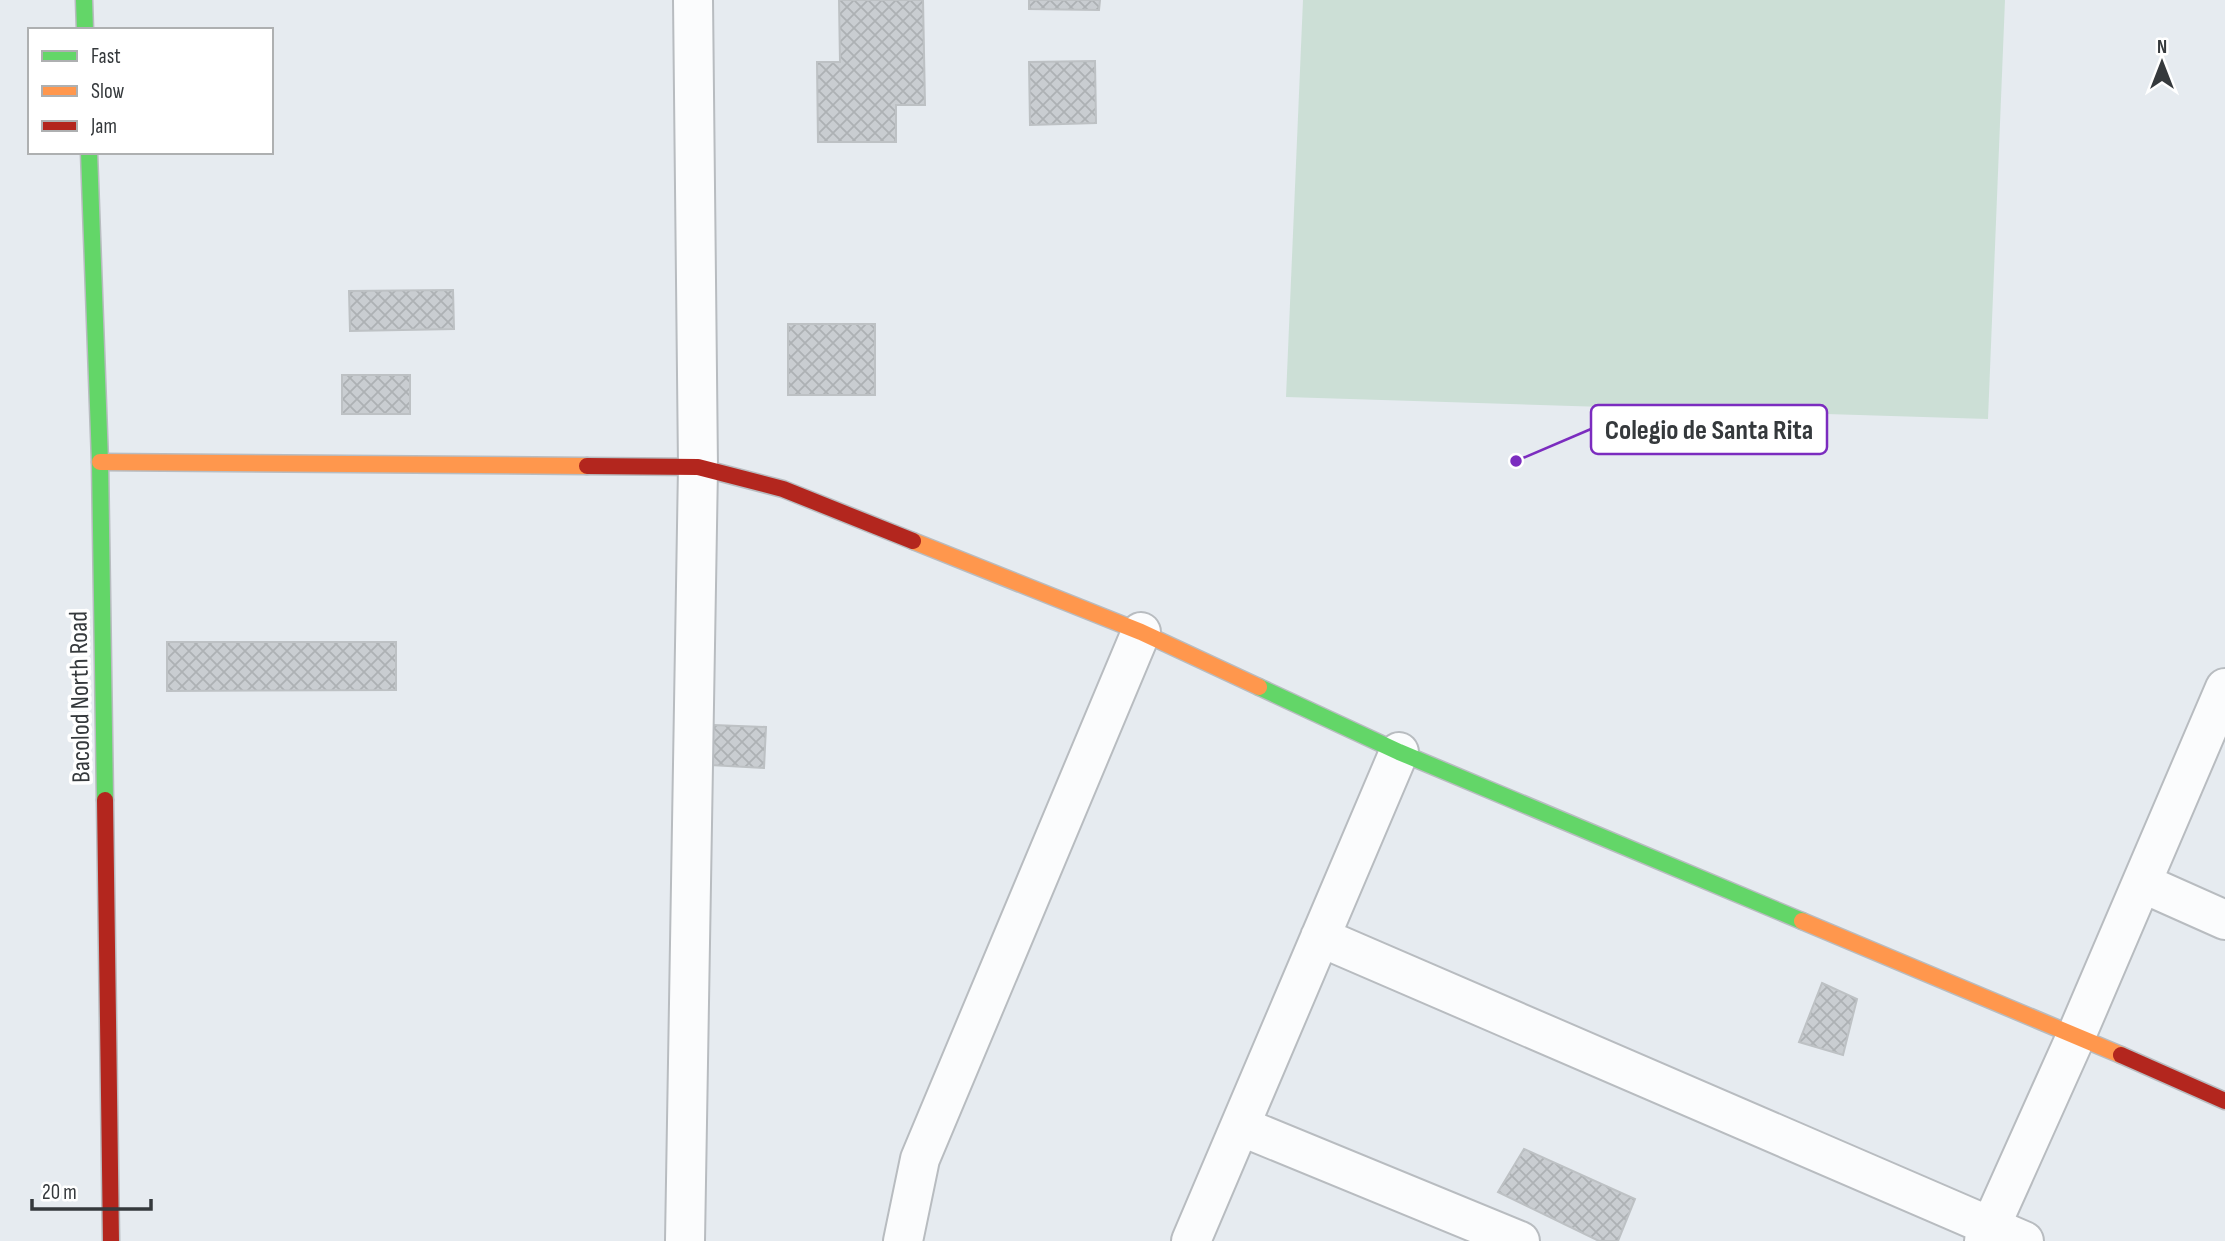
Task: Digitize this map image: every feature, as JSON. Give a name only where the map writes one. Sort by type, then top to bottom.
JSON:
[{"type":"main road","points":[[84,0],[85,28]]},
{"type":"main road","name":"Bacolod North Road","points":[[89,154],[100,462],[111,1241]]},
{"type":"main road","points":[[100,462],[698,467],[783,489],[1141,632],[1399,752],[2225,1101]]},
{"type":"street","points":[[685,1241],[698,467],[694,0]]},
{"type":"street","points":[[903,1241],[920,1159],[1141,632]]},
{"type":"street","points":[[1320,937],[2000,1236],[2076,1036],[2220,713]]},
{"type":"street","points":[[1191,1241],[1399,752]]},
{"type":"street","points":[[2142,883],[2225,920]]},
{"type":"street","points":[[1240,1126],[1520,1241]]},
{"type":"green space","points":[[1303,0],[2005,0],[1988,419],[1286,397]]},
{"type":"building","points":[[839,0],[923,0],[925,105],[896,105],[896,142],[818,142],[817,62],[840,62]]},
{"type":"building","points":[[1029,0],[1100,0],[1099,10],[1029,9]]},
{"type":"building","points":[[1095,61],[1096,123],[1030,125],[1029,62]]},
{"type":"building","points":[[453,290],[454,329],[350,331],[349,291]]},
{"type":"building","points":[[788,324],[875,324],[875,395],[788,395]]},
{"type":"building","points":[[342,375],[410,375],[410,414],[342,414]]},
{"type":"building","points":[[167,642],[396,642],[396,690],[167,691]]},
{"type":"building","points":[[713,725],[766,727],[764,768],[711,765]]},
{"type":"building","points":[[1822,983],[1857,999],[1843,1055],[1799,1042]]},
{"type":"building","points":[[1524,1149],[1635,1199],[1618,1241],[1599,1241],[1498,1192]]},
{"type":"traffic: fast","points":[[84,0],[85,28]]},
{"type":"traffic: fast","points":[[89,154],[100,462],[105,800]]},
{"type":"traffic: fast","points":[[1259,687],[1399,752],[1802,921]]},
{"type":"traffic: slow","points":[[100,462],[587,466]]},
{"type":"traffic: slow","points":[[913,541],[1141,632],[1259,687]]},
{"type":"traffic: slow","points":[[1802,921],[2121,1055]]},
{"type":"traffic: jam","points":[[587,466],[698,467],[783,489],[913,541]]},
{"type":"traffic: jam","points":[[105,800],[111,1241]]},
{"type":"traffic: jam","points":[[2121,1055],[2225,1101]]},
{"type":"place","name":"Colegio de Santa Rita","points":[[1516,461]]}]
